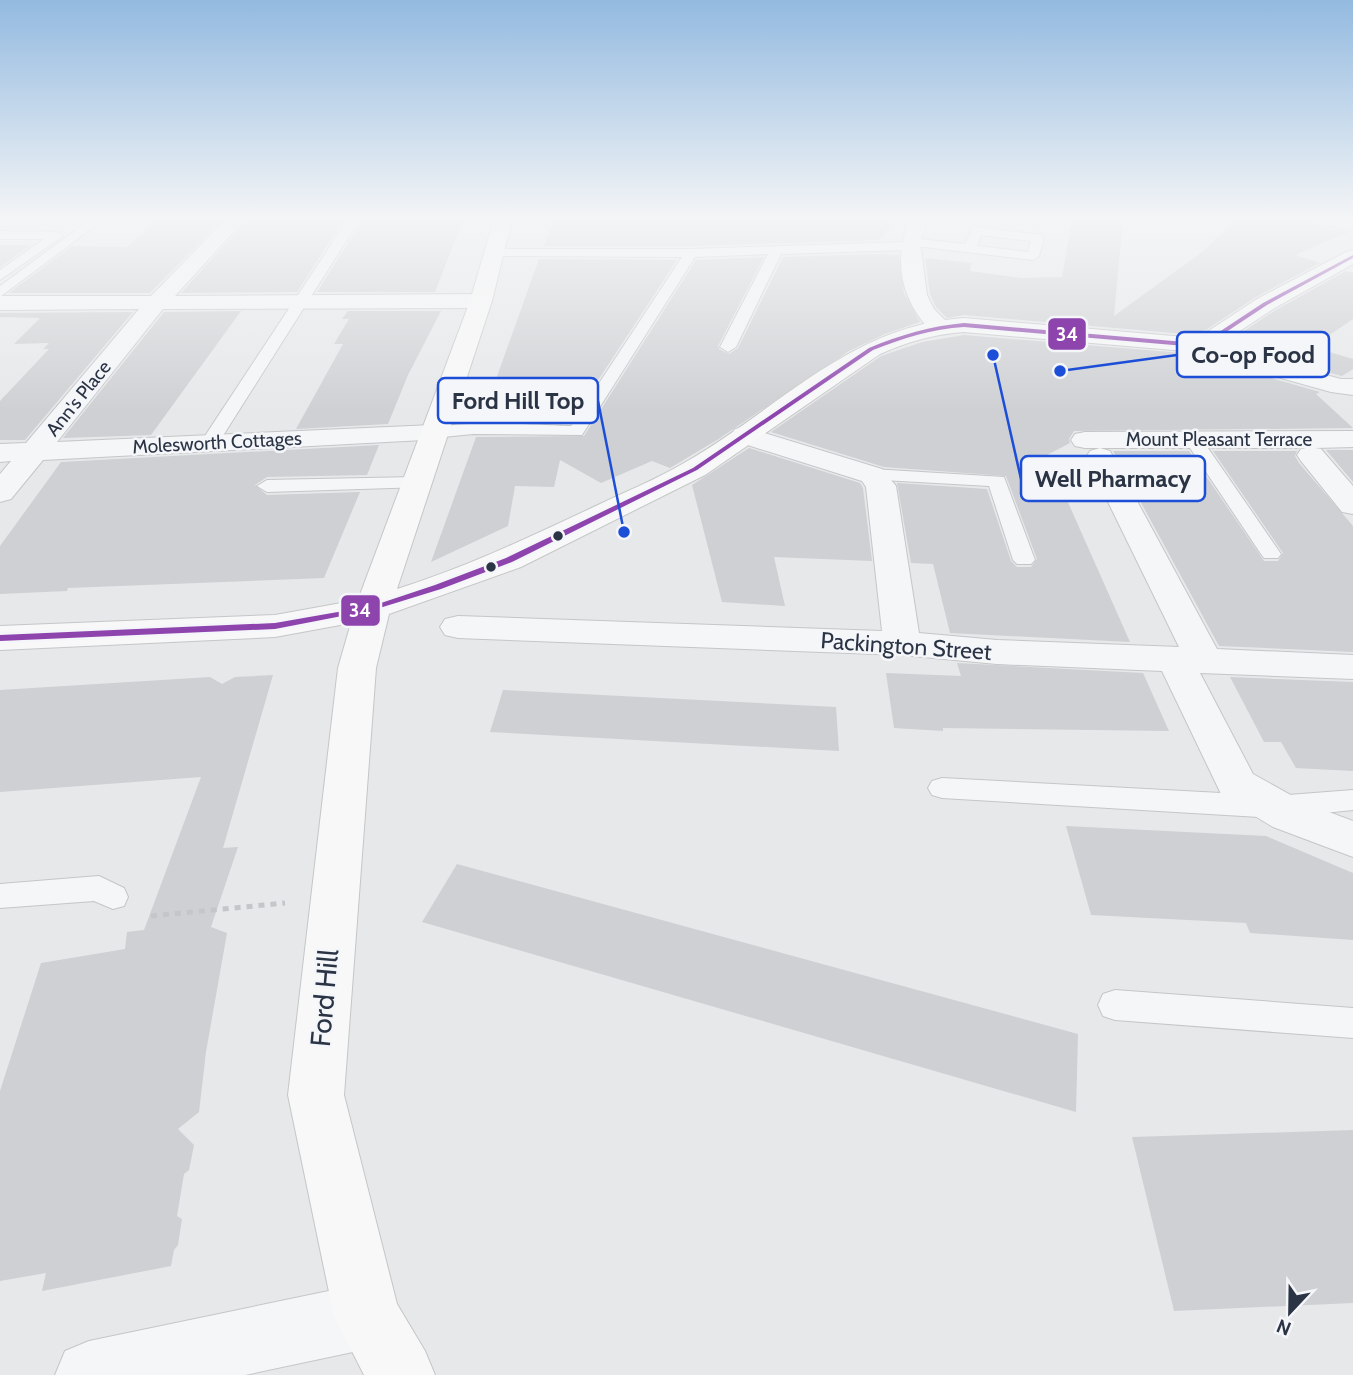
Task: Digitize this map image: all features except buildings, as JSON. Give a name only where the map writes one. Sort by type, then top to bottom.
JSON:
[{"type":"main road","name":"Ford Hill","points":[[401,1375],[366,1316],[316,1095],[357,668],[373,608],[486,283]]},
{"type":"main road","points":[[0,638],[275,626],[373,608],[509,560],[695,469],[871,349],[903,335],[939,326],[1042,331],[1185,344],[1215,337],[1265,304],[1303,283]]},
{"type":"street","name":"Ann's Place","points":[[0,493],[175,283]]},
{"type":"street","points":[[914,283],[916,295],[925,312],[939,326]]},
{"type":"street","points":[[0,303],[481,301]]},
{"type":"street","points":[[1185,344],[1350,391]]},
{"type":"street","name":"Molesworth Cottages","points":[[0,453],[433,433]]},
{"type":"street","points":[[745,435],[872,475],[881,486],[902,643]]},
{"type":"street","name":"Mount Pleasant Terrace","points":[[1189,659],[1093,449],[1194,439],[1353,439]]},
{"type":"street","points":[[1311,455],[1353,505]]},
{"type":"street","name":"Packington Street","points":[[458,627],[902,643],[997,652],[1353,667]]},
{"type":"street","points":[[1189,659],[1237,785],[1289,815],[1353,839]]},
{"type":"street","points":[[89,1375],[366,1316]]},
{"type":"lane","points":[[210,442],[313,283]]},
{"type":"lane","points":[[433,433],[473,429],[576,430],[671,283]]},
{"type":"lane","points":[[729,347],[760,283]]},
{"type":"lane","points":[[1194,439],[1271,554]]},
{"type":"lane","points":[[872,475],[1000,475],[1024,560]]},
{"type":"lane","points":[[267,486],[416,483]]},
{"type":"lane","points":[[942,788],[1275,807],[1353,800]]},
{"type":"lane","points":[[0,896],[99,888],[113,897]]},
{"type":"lane","points":[[1115,1005],[1353,1023]]},
{"type":"path","points":[[113,897],[134,917],[334,899]]},
{"type":"transit line","name":"34","points":[[0,638],[275,626],[373,608],[509,560],[695,469],[871,349],[894,340],[928,330],[964,325],[1185,344],[1215,337],[1265,304],[1303,283]]},
{"type":"place","name":"Well Pharmacy","points":[[993,355]]},
{"type":"place","name":"Co-op Food","points":[[1060,371]]},
{"type":"place","name":"Ford Hill Top","points":[[624,532]]}]
